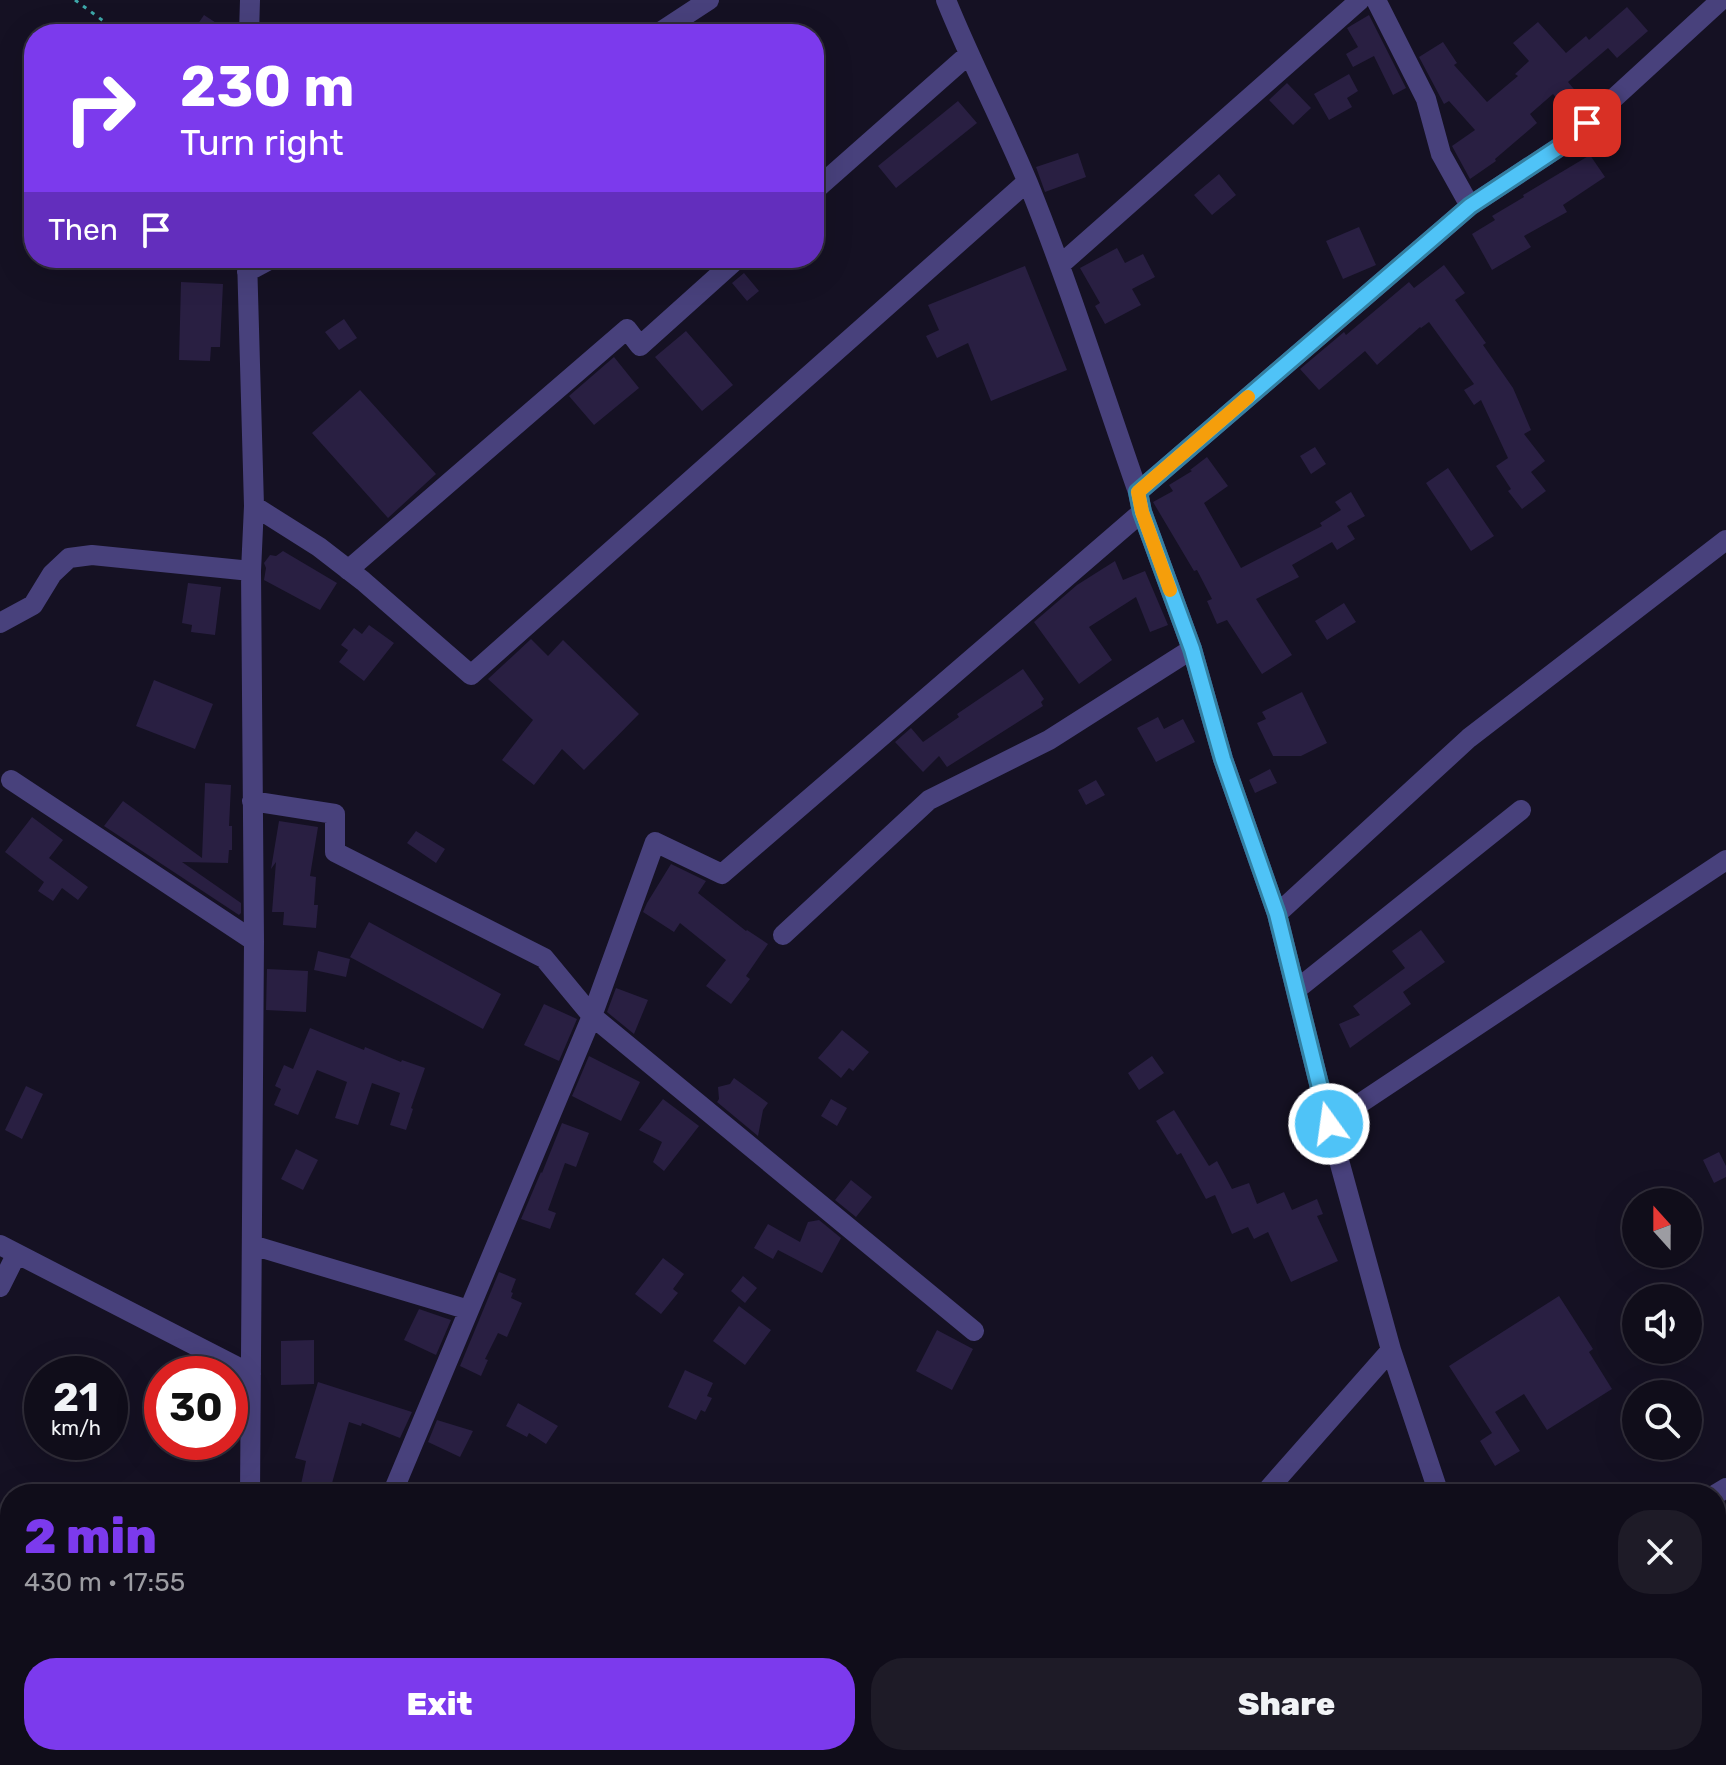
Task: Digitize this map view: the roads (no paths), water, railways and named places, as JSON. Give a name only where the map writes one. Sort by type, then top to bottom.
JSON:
[{"type":"street","points":[[249,24],[250,0]]},
{"type":"street","points":[[672,24],[709,0]]},
{"type":"street","points":[[946,0],[1027,182],[1060,265],[1192,649],[1223,759],[1277,914],[1329,1124],[1391,1350],[1436,1484]]},
{"type":"street","points":[[1060,265],[1360,0]]},
{"type":"street","points":[[1376,0],[1426,99],[1441,154],[1470,206]]},
{"type":"street","points":[[396,1484],[592,1016],[655,842],[722,874],[1470,206],[1564,144],[1698,8],[1721,0]]},
{"type":"street","points":[[824,182],[968,55]]},
{"type":"street","points":[[254,506],[319,547],[471,675],[1027,182]]},
{"type":"street","points":[[247,268],[254,506],[251,571],[254,941],[250,1484]]},
{"type":"street","points":[[348,570],[627,329],[640,346],[727,268]]},
{"type":"street","points":[[1277,914],[1469,738],[1726,540]]},
{"type":"street","points":[[0,623],[33,605],[52,574],[69,558],[92,555],[251,571]]},
{"type":"street","points":[[783,935],[929,800],[1049,740],[1192,649]]},
{"type":"street","points":[[11,780],[254,941]]},
{"type":"street","points":[[252,801],[335,814],[335,852],[544,958],[592,1016],[974,1331]]},
{"type":"street","points":[[1296,990],[1521,810]]},
{"type":"street","points":[[1329,1124],[1726,860]]},
{"type":"street","points":[[252,1245],[469,1310]]},
{"type":"street","points":[[0,1287],[8,1250],[251,1374]]},
{"type":"street","points":[[1273,1484],[1391,1350]]}]
